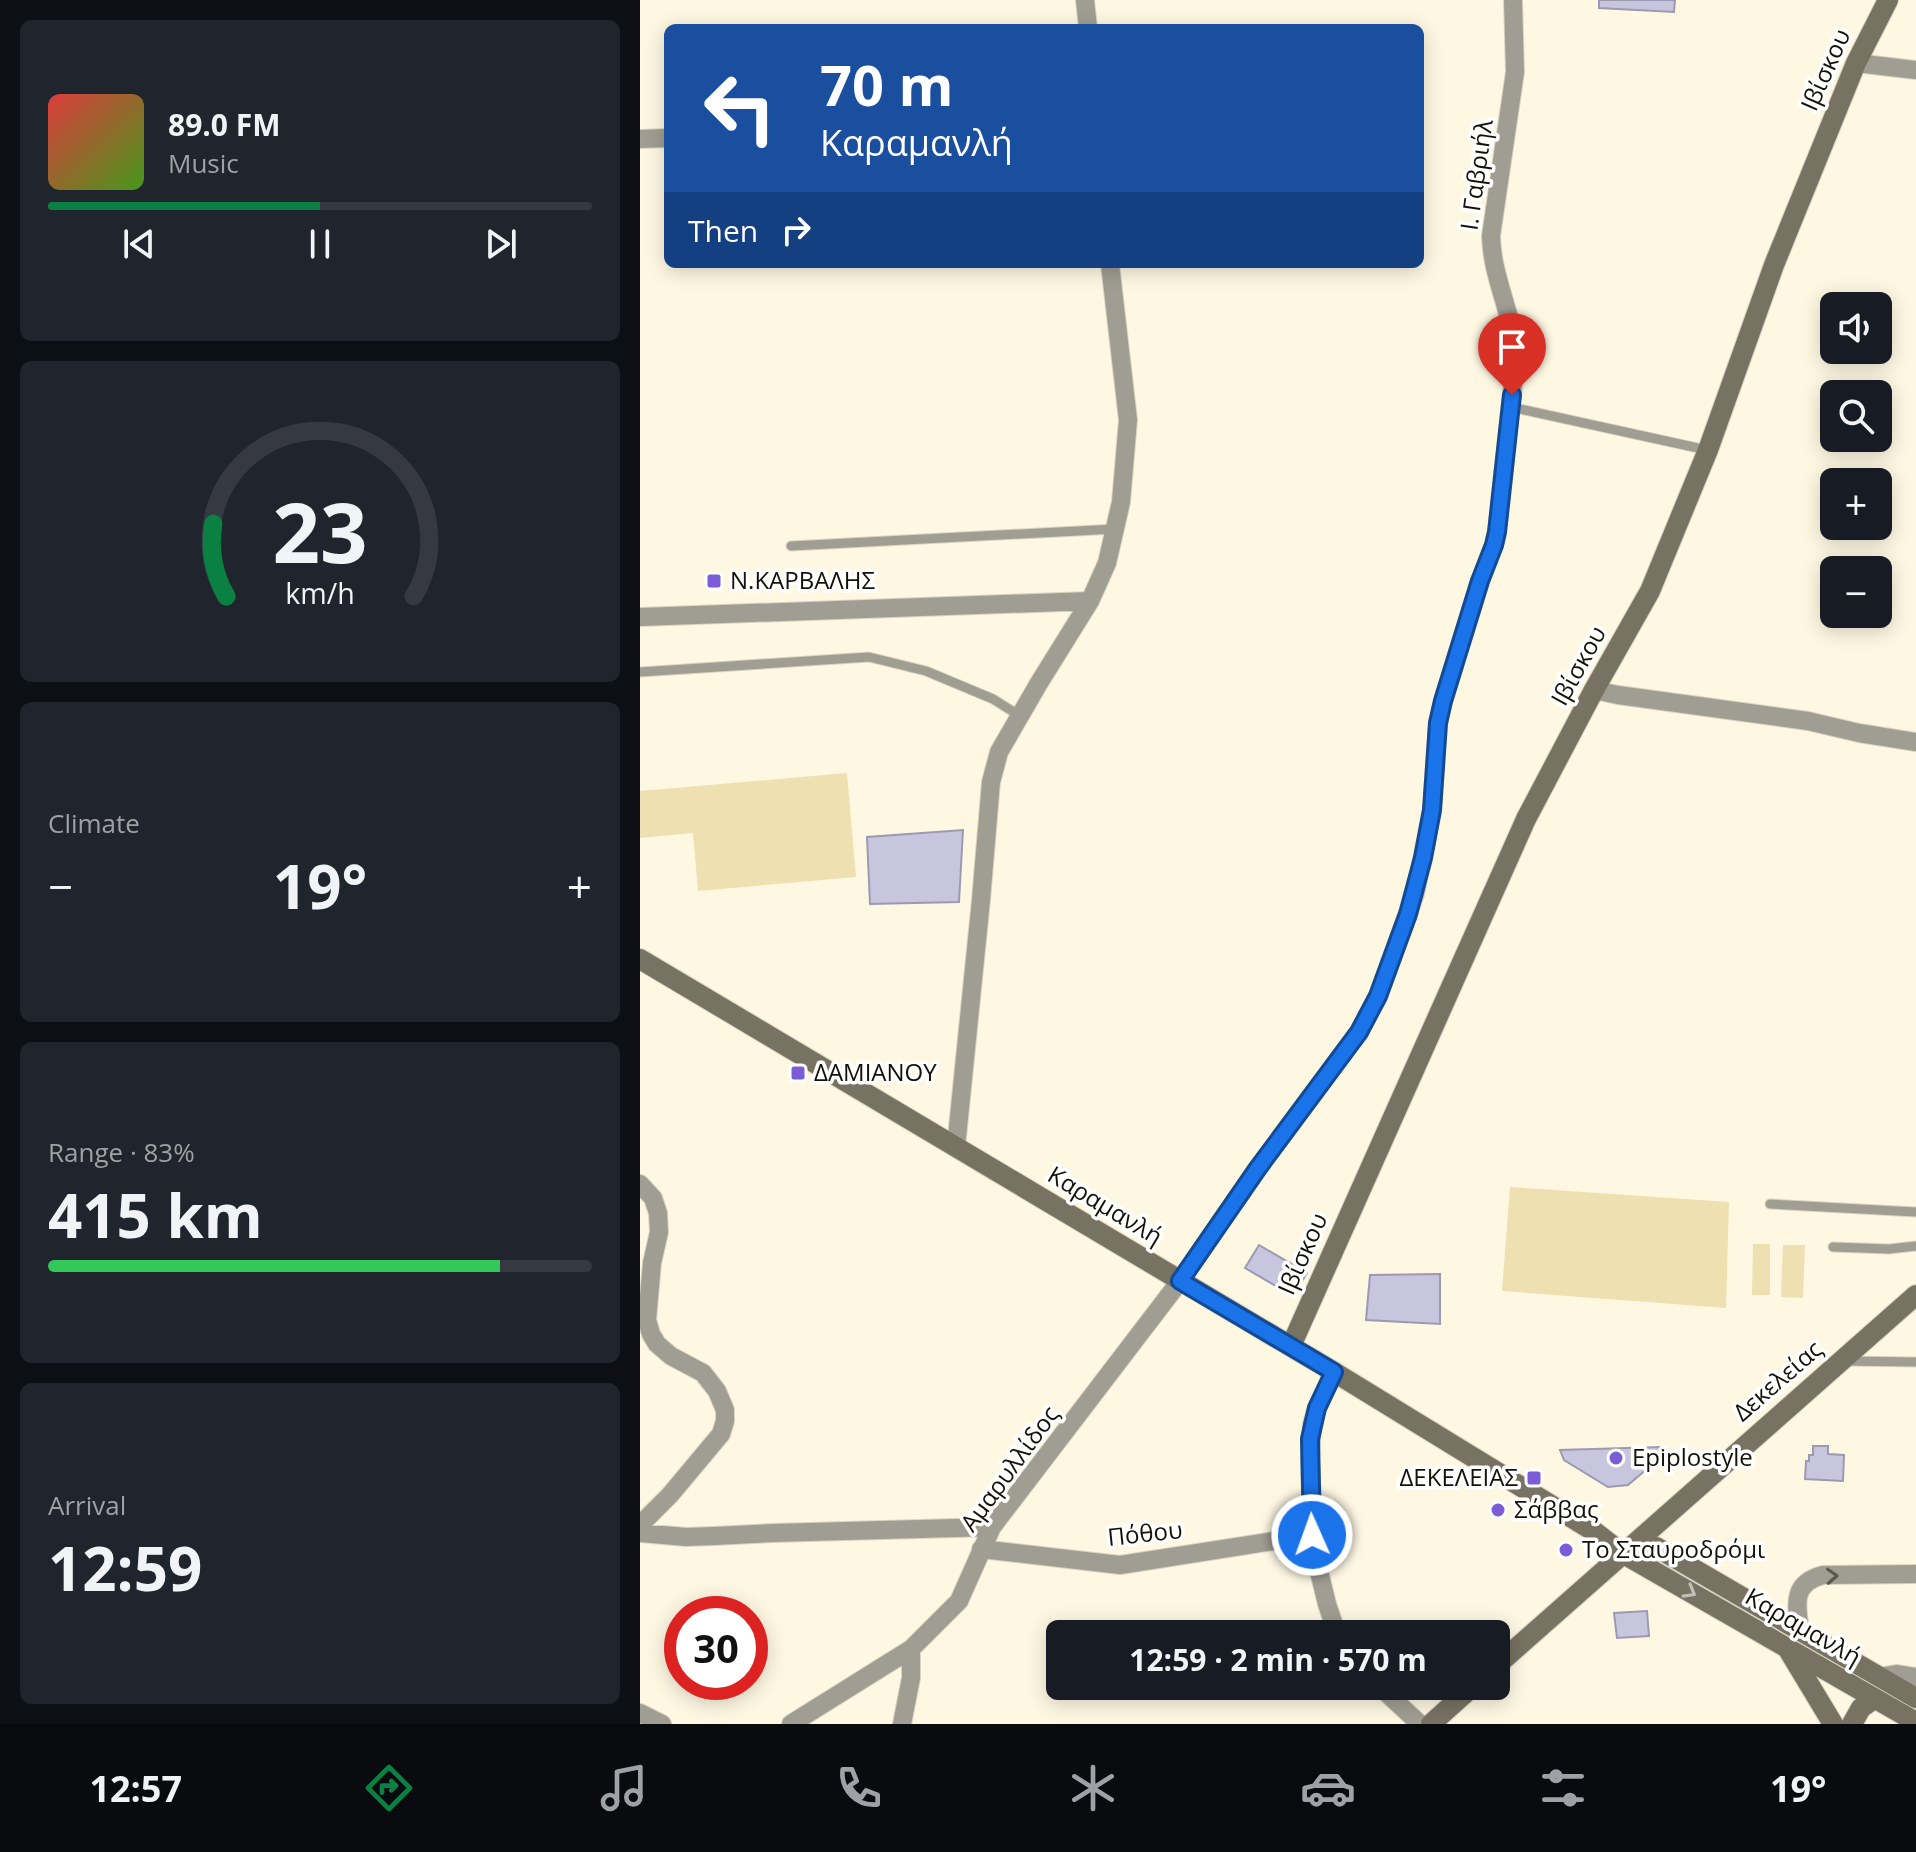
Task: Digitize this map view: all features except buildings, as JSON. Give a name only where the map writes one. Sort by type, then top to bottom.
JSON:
[{"type":"main road","name":"Ιβίσκου","points":[[1291,1346],[1519,833],[1650,591],[1708,450],[1774,265],[1856,63],[1888,0]]},
{"type":"main road","name":"Καραμανλή","points":[[640,959],[1334,1372],[1595,1532],[1622,1553],[1916,1722]]},
{"type":"main road","name":"Δεκελείας","points":[[1510,1653],[1916,1295]]},
{"type":"main road","name":"Καραμανλή","points":[[1622,1553],[1656,1547],[1916,1698]]},
{"type":"main road","points":[[1787,1648],[1833,1724]]},
{"type":"main road","points":[[1852,1724],[1861,1708],[1874,1699]]},
{"type":"main road","points":[[1431,1724],[1458,1700]]},
{"type":"street","points":[[1085,0],[1088,24]]},
{"type":"street","name":"Ι. Γαβριήλ","points":[[1180,1281],[1258,1168],[1359,1032],[1378,996],[1415,894],[1432,810],[1438,723],[1480,581],[1494,545],[1511,407],[1515,335],[1495,275],[1491,236],[1515,72],[1513,0]]},
{"type":"street","points":[[1856,63],[1916,70]]},
{"type":"street","points":[[640,139],[664,138]]},
{"type":"street","points":[[956,1147],[991,782],[999,752],[1090,601],[1107,563],[1121,502],[1128,420],[1110,268]]},
{"type":"street","points":[[640,617],[1090,601]]},
{"type":"street","points":[[1594,690],[1808,721],[1916,742]]},
{"type":"street","points":[[640,1184],[653,1198],[658,1213],[659,1232],[652,1263],[647,1320],[651,1334],[671,1356],[703,1373],[717,1391],[725,1410],[725,1421],[721,1434],[670,1495],[640,1525]]},
{"type":"street","name":"Αμαρυλλίδος","points":[[791,1724],[911,1649],[959,1601],[992,1527],[1180,1281]]},
{"type":"street","points":[[1333,1620],[1320,1580],[1312,1535],[1310,1439],[1317,1408],[1334,1372]]},
{"type":"street","points":[[640,1533],[686,1537],[992,1527]]},
{"type":"street","name":"Πόθου","points":[[981,1549],[1120,1565],[1312,1535]]},
{"type":"street","points":[[1800,1630],[1796,1603],[1803,1585],[1812,1578],[1823,1575],[1916,1574]]},
{"type":"street","points":[[902,1724],[911,1678],[911,1649]]},
{"type":"street","points":[[1879,1677],[1896,1674],[1916,1677]]},
{"type":"street","points":[[1394,1700],[1420,1724]]},
{"type":"street","points":[[640,1713],[662,1724]]},
{"type":"lane","points":[[1511,407],[1708,450]]},
{"type":"lane","points":[[791,546],[1115,529]]},
{"type":"lane","points":[[640,672],[869,657],[926,671],[993,699],[1020,716]]},
{"type":"lane","points":[[1770,1204],[1916,1212]]},
{"type":"lane","points":[[1833,1247],[1889,1249],[1916,1246]]},
{"type":"lane","points":[[1841,1361],[1916,1362]]},
{"type":"shaded area","points":[[847,773],[856,877],[698,891],[693,833],[640,838],[640,791]]},
{"type":"shaded area","points":[[1510,1187],[1729,1202],[1726,1308],[1502,1291]]},
{"type":"shaded area","points":[[1753,1244],[1770,1244],[1770,1295],[1752,1295]]},
{"type":"shaded area","points":[[1783,1245],[1805,1245],[1803,1298],[1781,1297]]},
{"type":"place","name":"Ν.ΚΑΡΒΑΛΗΣ","points":[[714,581]]},
{"type":"place","name":"ΔΑΜΙΑΝΟΥ","points":[[798,1073]]},
{"type":"place","name":"Epiplostyle","points":[[1616,1458]]},
{"type":"place","name":"ΔΕΚΕΛΕΙΑΣ","points":[[1534,1478]]},
{"type":"place","name":"Σάββας","points":[[1498,1510]]},
{"type":"place","name":"Το Σταυροδρόμι","points":[[1566,1550]]},
{"type":"route","points":[[1312,1535],[1312,1424],[1334,1372],[1180,1281],[1258,1168],[1359,1032],[1378,996],[1402,934],[1415,894],[1432,810],[1438,723],[1443,701],[1497,532],[1512,395]]}]
